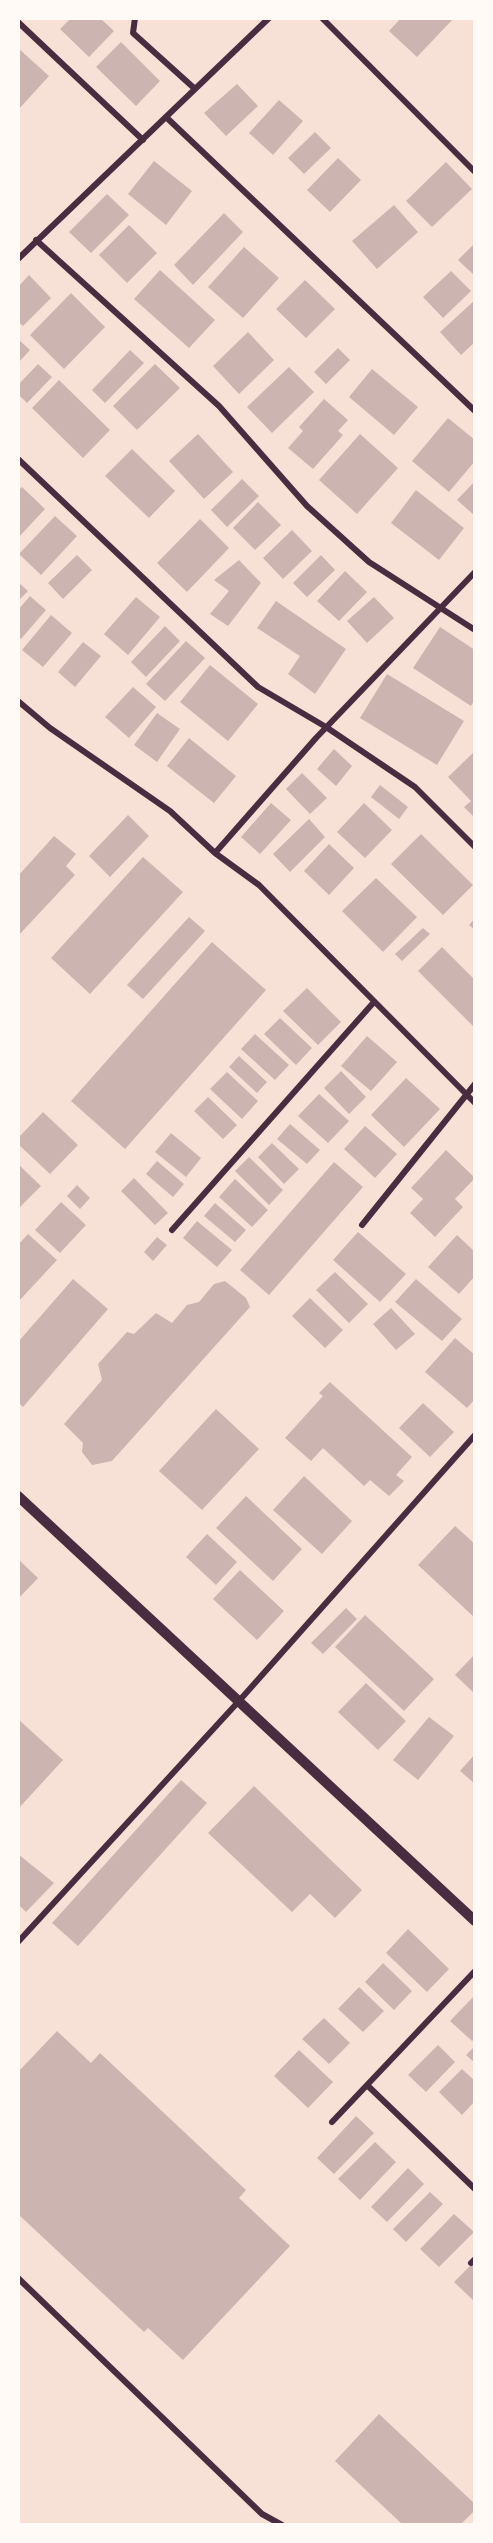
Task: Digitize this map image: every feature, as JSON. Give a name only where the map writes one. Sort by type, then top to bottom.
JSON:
[{"type":"street","points":[[135,18],[133,33],[194,88]]},
{"type":"street","points":[[18,259],[269,18]]},
{"type":"street","points":[[322,18],[475,172]]},
{"type":"street","points":[[18,22],[143,140]]},
{"type":"street","points":[[166,117],[475,411]]},
{"type":"street","points":[[36,240],[219,406],[307,506],[369,562],[475,630]]},
{"type":"street","points":[[18,459],[258,687],[326,727],[415,787],[475,847]]},
{"type":"street","points":[[215,853],[326,727],[475,572]]},
{"type":"street","points":[[18,701],[50,728],[170,811],[215,853],[259,885],[475,1103]]},
{"type":"street","points":[[172,1230],[374,1002]]},
{"type":"street","points":[[362,1225],[475,1084]]},
{"type":"street","points":[[18,1942],[239,1701],[475,1436]]},
{"type":"street","points":[[18,1496],[475,1921]]},
{"type":"street","points":[[332,2122],[475,1971]]},
{"type":"street","points":[[367,2085],[475,2189]]},
{"type":"street","points":[[18,2278],[262,2514],[282,2525]]},
{"type":"building","points":[[71,18],[100,18],[114,31],[89,57],[60,29]]},
{"type":"building","points":[[401,18],[454,18],[417,57],[389,31]]},
{"type":"building","points":[[121,42],[160,81],[136,106],[96,67]]},
{"type":"building","points":[[18,48],[49,76],[18,110]]},
{"type":"building","points":[[237,84],[258,106],[226,136],[204,113]]},
{"type":"building","points":[[279,100],[303,121],[273,155],[249,133]]},
{"type":"building","points":[[315,132],[331,148],[304,174],[288,158]]},
{"type":"building","points":[[338,158],[361,180],[330,212],[307,190]]},
{"type":"building","points":[[154,161],[192,191],[166,225],[128,194]]},
{"type":"building","points":[[446,162],[472,189],[432,227],[406,201]]},
{"type":"building","points":[[107,194],[129,215],[91,253],[69,232]]},
{"type":"building","points":[[394,205],[418,232],[377,269],[352,241]]},
{"type":"building","points":[[224,213],[243,232],[193,285],[174,265]]},
{"type":"building","points":[[129,225],[157,253],[127,283],[99,255]]},
{"type":"building","points":[[475,243],[475,276],[458,260]]},
{"type":"building","points":[[244,247],[279,278],[243,318],[208,287]]},
{"type":"building","points":[[160,270],[215,320],[189,348],[134,299]]},
{"type":"building","points":[[451,271],[471,291],[443,318],[423,297]]},
{"type":"building","points":[[29,275],[51,298],[23,326],[18,321],[18,287]]},
{"type":"building","points":[[305,280],[335,309],[306,338],[276,309]]},
{"type":"building","points":[[71,293],[105,327],[64,369],[30,335]]},
{"type":"building","points":[[475,300],[475,342],[461,355],[440,332]]},
{"type":"building","points":[[248,332],[274,360],[239,394],[213,366]]},
{"type":"building","points":[[18,339],[30,350],[18,363]]},
{"type":"building","points":[[338,348],[350,360],[326,384],[314,372]]},
{"type":"building","points":[[130,350],[144,363],[105,403],[92,390]]},
{"type":"building","points":[[38,364],[52,377],[27,403],[18,394],[18,385]]},
{"type":"building","points":[[155,364],[180,388],[137,430],[113,406]]},
{"type":"building","points":[[289,367],[314,392],[272,433],[247,407]]},
{"type":"building","points":[[372,369],[418,407],[394,435],[349,397]]},
{"type":"building","points":[[59,380],[110,430],[83,458],[32,408]]},
{"type":"building","points":[[324,399],[348,420],[338,431],[343,435],[313,469],[288,448],[303,431],[299,427]]},
{"type":"building","points":[[448,418],[475,440],[475,461],[449,492],[412,461]]},
{"type":"building","points":[[198,434],[233,472],[204,499],[169,461]]},
{"type":"building","points":[[360,434],[398,468],[357,514],[319,480]]},
{"type":"building","points":[[132,449],[175,491],[149,518],[105,476]]},
{"type":"building","points":[[242,479],[259,496],[227,527],[211,510]]},
{"type":"building","points":[[475,481],[475,516],[457,500]]},
{"type":"building","points":[[22,487],[45,509],[18,538],[18,491]]},
{"type":"building","points":[[416,490],[464,528],[439,560],[391,523]]},
{"type":"building","points":[[258,502],[281,525],[255,550],[233,528]]},
{"type":"building","points":[[55,516],[77,536],[41,575],[19,554]]},
{"type":"building","points":[[200,519],[229,548],[187,592],[157,563]]},
{"type":"building","points":[[292,530],[312,551],[283,579],[263,558]]},
{"type":"building","points":[[77,555],[92,570],[63,599],[48,583]]},
{"type":"building","points":[[321,555],[335,570],[307,597],[293,583]]},
{"type":"building","points":[[239,560],[261,583],[228,626],[210,614],[229,591],[214,580]]},
{"type":"building","points":[[345,571],[367,592],[339,621],[317,601]]},
{"type":"building","points":[[18,582],[28,591],[18,601]]},
{"type":"building","points":[[30,596],[46,610],[21,639],[18,636],[18,610]]},
{"type":"building","points":[[136,597],[160,617],[128,655],[104,634]]},
{"type":"building","points":[[374,597],[394,618],[367,643],[347,621]]},
{"type":"building","points":[[276,601],[346,649],[315,694],[288,674],[300,656],[257,628]]},
{"type":"building","points":[[51,615],[72,633],[43,667],[22,650]]},
{"type":"building","points":[[165,626],[180,641],[146,677],[131,662]]},
{"type":"building","points":[[440,627],[475,650],[475,699],[471,706],[413,668]]},
{"type":"building","points":[[186,641],[205,658],[165,701],[146,684]]},
{"type":"building","points":[[83,642],[101,656],[75,687],[58,672]]},
{"type":"building","points":[[210,665],[258,704],[228,741],[180,702]]},
{"type":"building","points":[[387,674],[464,721],[437,765],[360,718]]},
{"type":"building","points":[[133,687],[156,707],[129,738],[105,717]]},
{"type":"building","points":[[157,713],[180,729],[157,762],[134,745]]},
{"type":"building","points":[[189,738],[236,776],[214,803],[167,766]]},
{"type":"building","points":[[334,749],[352,766],[336,786],[317,769]]},
{"type":"building","points":[[475,751],[475,818],[464,807],[471,801],[448,777]]},
{"type":"building","points":[[302,773],[327,798],[310,814],[286,789]]},
{"type":"building","points":[[380,785],[408,807],[399,819],[371,797]]},
{"type":"building","points":[[271,803],[291,820],[260,854],[241,837]]},
{"type":"building","points":[[364,803],[392,830],[365,858],[337,832]]},
{"type":"building","points":[[128,815],[149,836],[110,877],[89,856]]},
{"type":"building","points":[[309,819],[325,837],[290,872],[273,854]]},
{"type":"building","points":[[421,834],[473,885],[443,915],[391,864]]},
{"type":"building","points":[[54,836],[76,854],[66,866],[75,875],[18,936],[18,876]]},
{"type":"building","points":[[329,844],[354,868],[329,895],[304,871]]},
{"type":"building","points":[[143,857],[183,892],[90,994],[51,958]]},
{"type":"building","points":[[376,878],[417,917],[383,952],[342,911]]},
{"type":"building","points":[[189,917],[205,931],[143,999],[127,985]]},
{"type":"building","points":[[475,918],[475,930],[469,925]]},
{"type":"building","points":[[423,928],[430,934],[402,961],[395,954]]},
{"type":"building","points":[[212,942],[266,990],[125,1149],[71,1101]]},
{"type":"building","points":[[442,947],[475,980],[475,1023],[473,1026],[418,971]]},
{"type":"building","points":[[307,988],[341,1022],[318,1045],[283,1011]]},
{"type":"building","points":[[280,1018],[312,1048],[296,1065],[264,1034]]},
{"type":"building","points":[[255,1034],[289,1065],[275,1080],[241,1049]]},
{"type":"building","points":[[367,1036],[397,1062],[371,1091],[341,1066]]},
{"type":"building","points":[[239,1056],[267,1082],[257,1093],[229,1067]]},
{"type":"building","points":[[341,1071],[366,1097],[349,1114],[324,1088]]},
{"type":"building","points":[[227,1072],[258,1101],[242,1119],[210,1089]]},
{"type":"building","points":[[406,1078],[440,1109],[404,1147],[371,1115]]},
{"type":"building","points":[[319,1094],[349,1121],[328,1143],[298,1116]]},
{"type":"building","points":[[208,1097],[237,1125],[223,1139],[194,1111]]},
{"type":"building","points":[[43,1112],[78,1145],[50,1174],[18,1144],[18,1138]]},
{"type":"building","points":[[290,1124],[320,1150],[307,1164],[277,1139]]},
{"type":"building","points":[[365,1126],[397,1154],[375,1178],[344,1149]]},
{"type":"building","points":[[171,1133],[201,1158],[186,1177],[155,1152]]},
{"type":"building","points":[[272,1143],[299,1169],[284,1184],[258,1157]]},
{"type":"building","points":[[446,1150],[475,1178],[455,1199],[463,1207],[435,1237],[410,1213],[423,1199],[411,1188]]},
{"type":"building","points":[[249,1157],[283,1190],[269,1205],[235,1171]]},
{"type":"building","points":[[157,1161],[184,1184],[173,1197],[146,1174]]},
{"type":"building","points":[[334,1162],[363,1187],[269,1295],[240,1270]]},
{"type":"building","points":[[18,1164],[41,1186],[18,1209]]},
{"type":"building","points":[[134,1178],[168,1213],[155,1225],[121,1191]]},
{"type":"building","points":[[235,1179],[268,1210],[252,1227],[219,1197]]},
{"type":"building","points":[[77,1185],[90,1198],[80,1209],[67,1196]]},
{"type":"building","points":[[61,1202],[86,1225],[60,1253],[35,1230]]},
{"type":"building","points":[[215,1203],[246,1230],[235,1242],[204,1216]]},
{"type":"building","points":[[197,1221],[232,1250],[217,1267],[183,1238]]},
{"type":"building","points":[[358,1232],[406,1274],[380,1302],[333,1260]]},
{"type":"building","points":[[28,1234],[57,1260],[18,1302],[18,1245]]},
{"type":"building","points":[[457,1235],[475,1252],[475,1276],[459,1294],[428,1267]]},
{"type":"building","points":[[157,1237],[167,1245],[153,1261],[144,1252]]},
{"type":"building","points":[[335,1272],[368,1304],[349,1323],[316,1290]]},
{"type":"building","points":[[73,1279],[108,1309],[23,1407],[18,1402],[18,1342]]},
{"type":"building","points":[[416,1279],[462,1319],[442,1341],[395,1302]]},
{"type":"building","points":[[225,1281],[246,1298],[250,1307],[112,1461],[92,1465],[82,1452],[83,1443],[64,1424],[102,1380],[98,1364],[127,1332],[134,1334],[156,1313],[172,1323],[187,1305],[199,1302],[214,1284]]},
{"type":"building","points":[[310,1298],[343,1330],[325,1348],[292,1316]]},
{"type":"building","points":[[391,1308],[415,1334],[396,1350],[373,1324]]},
{"type":"building","points":[[455,1338],[475,1355],[475,1399],[467,1408],[425,1372]]},
{"type":"building","points":[[330,1382],[412,1457],[396,1475],[404,1481],[389,1496],[370,1480],[364,1486],[323,1448],[311,1461],[285,1438],[323,1396],[319,1393]]},
{"type":"building","points":[[423,1403],[454,1432],[430,1457],[399,1428]]},
{"type":"building","points":[[216,1409],[259,1449],[202,1510],[159,1471]]},
{"type":"building","points":[[304,1476],[352,1521],[322,1554],[273,1510]]},
{"type":"building","points":[[246,1496],[302,1549],[273,1581],[216,1528]]},
{"type":"building","points":[[455,1526],[475,1544],[475,1618],[418,1565]]},
{"type":"building","points":[[207,1534],[237,1562],[216,1585],[186,1557]]},
{"type":"building","points":[[18,1559],[38,1578],[18,1599]]},
{"type":"building","points":[[240,1570],[284,1611],[257,1640],[213,1599]]},
{"type":"building","points":[[346,1608],[357,1619],[323,1654],[311,1643]]},
{"type":"building","points":[[365,1615],[434,1679],[404,1711],[335,1647]]},
{"type":"building","points":[[475,1654],[475,1694],[455,1675]]},
{"type":"building","points":[[366,1683],[406,1721],[378,1750],[338,1712]]},
{"type":"building","points":[[429,1717],[454,1736],[418,1780],[393,1760]]},
{"type":"building","points":[[18,1719],[63,1760],[18,1809]]},
{"type":"building","points":[[475,1754],[475,1784],[460,1771]]},
{"type":"building","points":[[181,1780],[207,1803],[78,1946],[52,1923]]},
{"type":"building","points":[[254,1786],[362,1890],[335,1918],[310,1894],[292,1912],[208,1833]]},
{"type":"building","points":[[18,1854],[54,1883],[26,1912],[18,1904]]},
{"type":"building","points":[[408,1929],[449,1969],[427,1992],[386,1953]]},
{"type":"building","points":[[383,1963],[412,1991],[394,2010],[365,1982]]},
{"type":"building","points":[[359,1987],[384,2011],[363,2032],[338,2009]]},
{"type":"building","points":[[475,1995],[475,2038],[472,2041],[450,2021]]},
{"type":"building","points":[[324,2018],[350,2043],[329,2064],[302,2039]]},
{"type":"building","points":[[57,2031],[91,2063],[100,2053],[246,2190],[239,2198],[290,2246],[183,2360],[148,2328],[144,2332],[18,2214],[18,2072]]},
{"type":"building","points":[[438,2045],[455,2062],[426,2092],[408,2075]]},
{"type":"building","points":[[475,2046],[475,2063],[466,2055]]},
{"type":"building","points":[[299,2050],[333,2082],[308,2108],[274,2076]]},
{"type":"building","points":[[462,2069],[475,2081],[475,2101],[462,2115],[439,2092]]},
{"type":"building","points":[[356,2116],[374,2133],[334,2174],[317,2158]]},
{"type":"building","points":[[375,2142],[396,2162],[360,2200],[338,2179]]},
{"type":"building","points":[[408,2168],[424,2184],[387,2222],[371,2207]]},
{"type":"building","points":[[430,2192],[443,2204],[406,2242],[393,2229]]},
{"type":"building","points":[[454,2214],[474,2232],[439,2267],[420,2249]]},
{"type":"building","points":[[473,2263],[475,2265],[475,2302],[454,2282]]},
{"type":"building","points":[[379,2414],[475,2504],[475,2510],[460,2525],[403,2525],[335,2461]]}]
